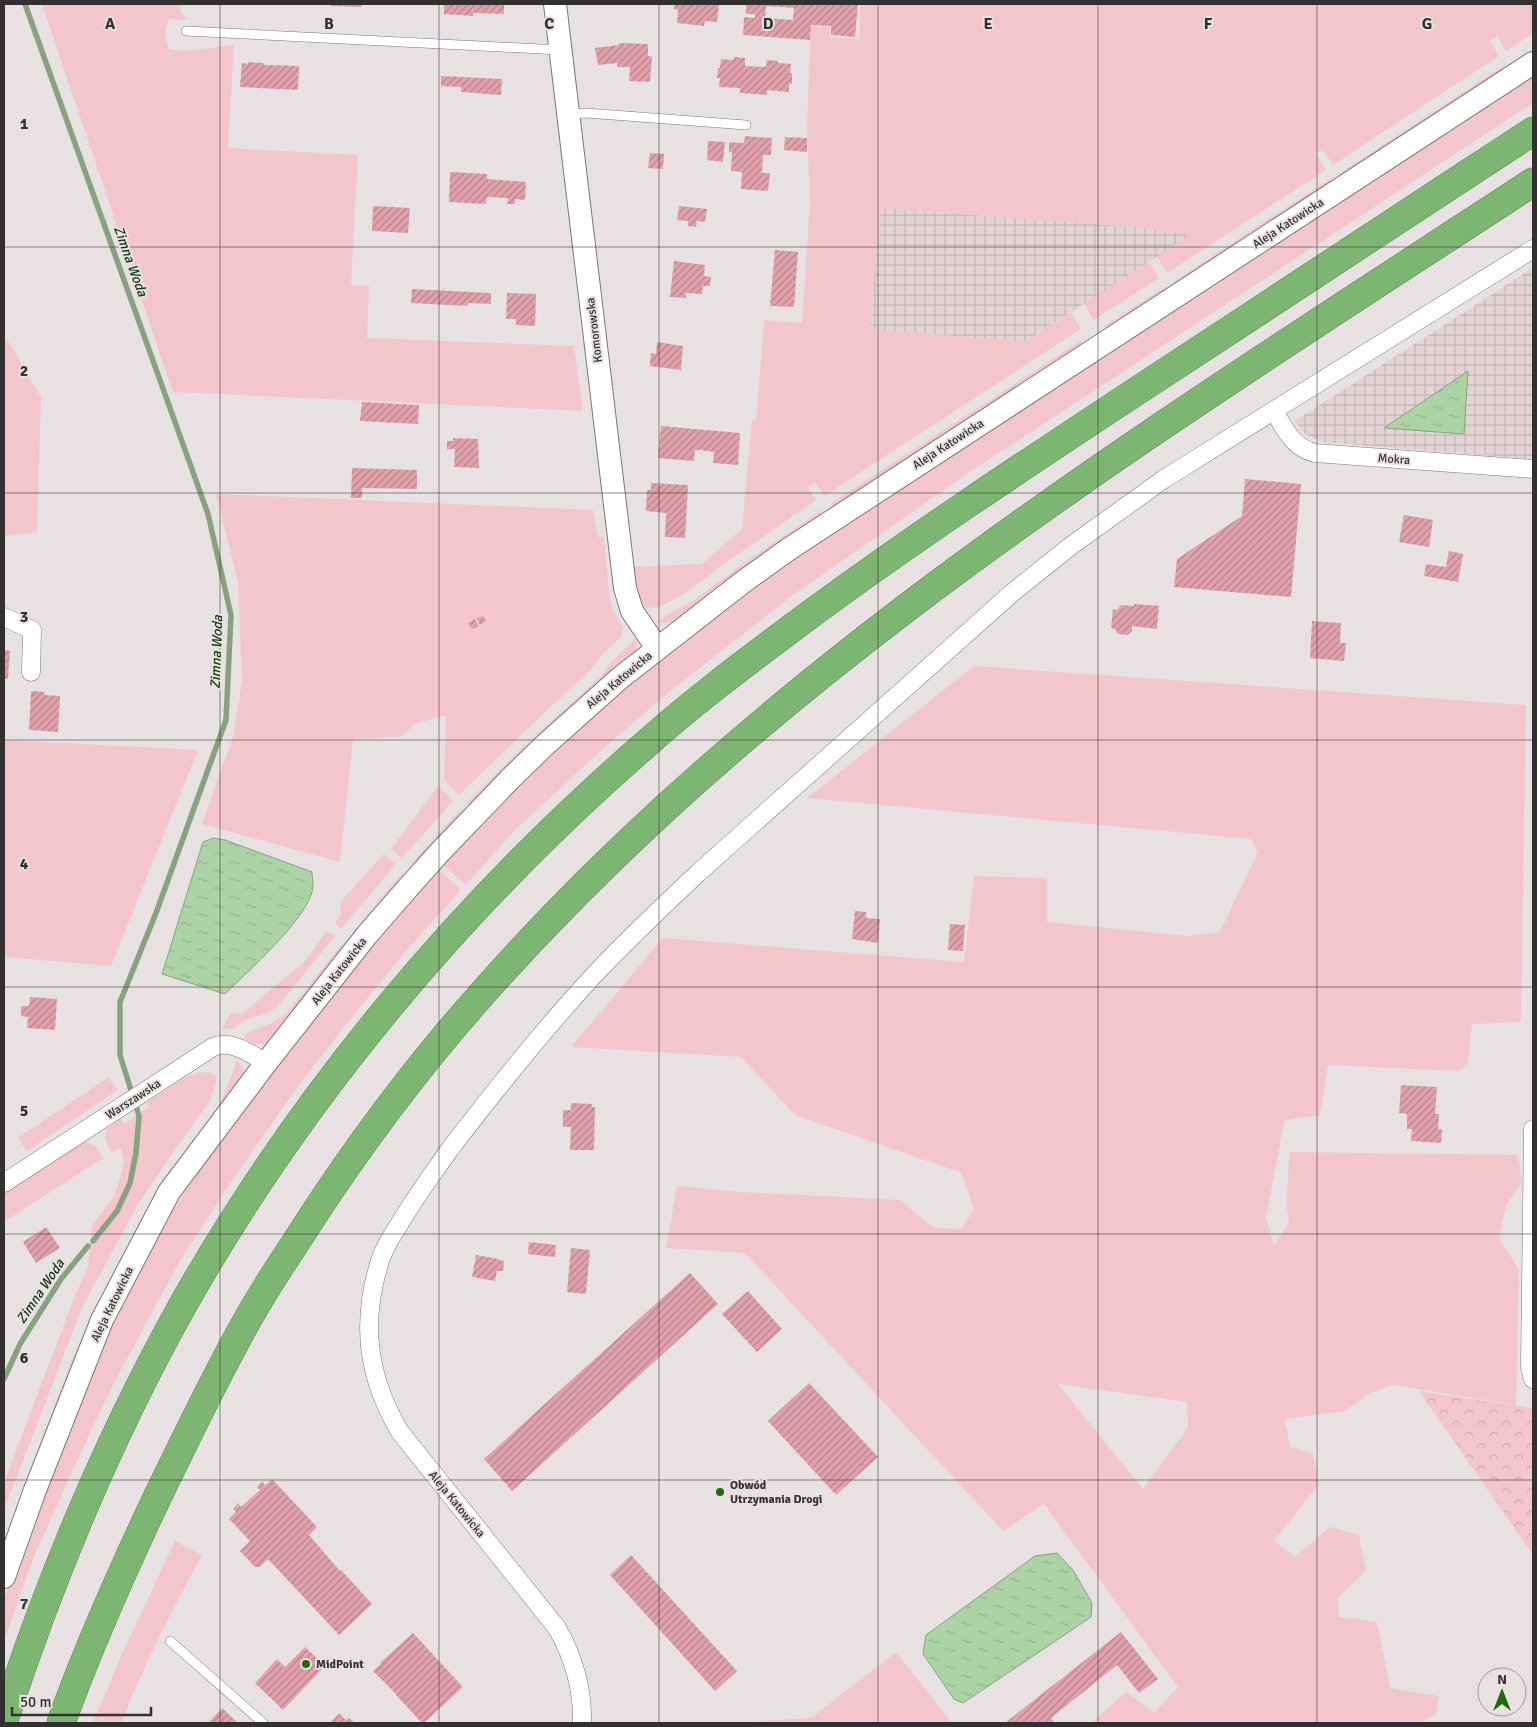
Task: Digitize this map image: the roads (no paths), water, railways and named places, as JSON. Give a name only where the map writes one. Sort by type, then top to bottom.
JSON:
[{"type":"highway","points":[[4,1720],[38,1622],[83,1507],[149,1369],[185,1302],[228,1231],[309,1110],[418,974],[506,876],[572,810],[648,742],[743,665],[849,585],[1054,445],[1533,131]]},
{"type":"highway","points":[[61,1723],[120,1577],[206,1397],[241,1331],[280,1266],[361,1145],[400,1093],[478,999],[557,913],[689,787],[778,709],[909,607],[1012,530],[1168,421],[1533,182]]},
{"type":"street","name":"Komorowska","points":[[555,4],[625,588],[632,611],[657,648]]},
{"type":"street","name":"Aleja Katowicka","points":[[4,1577],[35,1490],[102,1320],[169,1192],[266,1063],[366,936],[440,852],[545,745],[620,678],[657,648],[743,582],[834,518],[1533,62]]},
{"type":"street","name":"Aleja Katowicka","points":[[582,1723],[580,1685],[567,1645],[557,1628],[400,1432],[389,1414],[379,1388],[370,1346],[368,1325],[376,1277],[382,1256],[391,1238],[438,1166],[490,1097],[524,1054],[595,974],[698,873],[991,612],[1072,545],[1164,479],[1533,250]]},
{"type":"street","name":"Mokra","points":[[1274,411],[1294,442],[1304,449],[1315,453],[1533,469]]},
{"type":"street","points":[[4,617],[32,630],[32,672]]},
{"type":"street","name":"Warszawska","points":[[4,1183],[216,1045],[226,1044],[240,1049],[266,1063]]},
{"type":"street","points":[[1532,1373],[1533,1129]]},
{"type":"lane","points":[[186,31],[561,50]]},
{"type":"lane","points":[[568,114],[586,113],[746,125]]},
{"type":"lane","points":[[170,1641],[263,1723]]},
{"type":"water","points":[[1468,371],[1464,434],[1384,428]]},
{"type":"water","points":[[213,838],[225,840],[312,872],[313,885],[307,904],[287,932],[225,994],[162,974],[203,842]]},
{"type":"water","points":[[1057,1553],[1073,1570],[1092,1603],[1091,1617],[963,1703],[954,1699],[923,1654],[926,1635],[1035,1556]]},
{"type":"waterway","name":"Zimna Woda","points":[[25,4],[208,514],[231,615],[226,720],[156,913],[120,1002],[120,1055],[139,1116],[136,1153],[130,1183],[117,1211],[93,1241]]},
{"type":"waterway","name":"Zimna Woda","points":[[4,1379],[20,1344],[61,1279],[88,1246]]},
{"type":"place","name":"Obwód Utrzymania Drogi","points":[[720,1492]]},
{"type":"place","name":"MidPoint","points":[[306,1664]]}]
